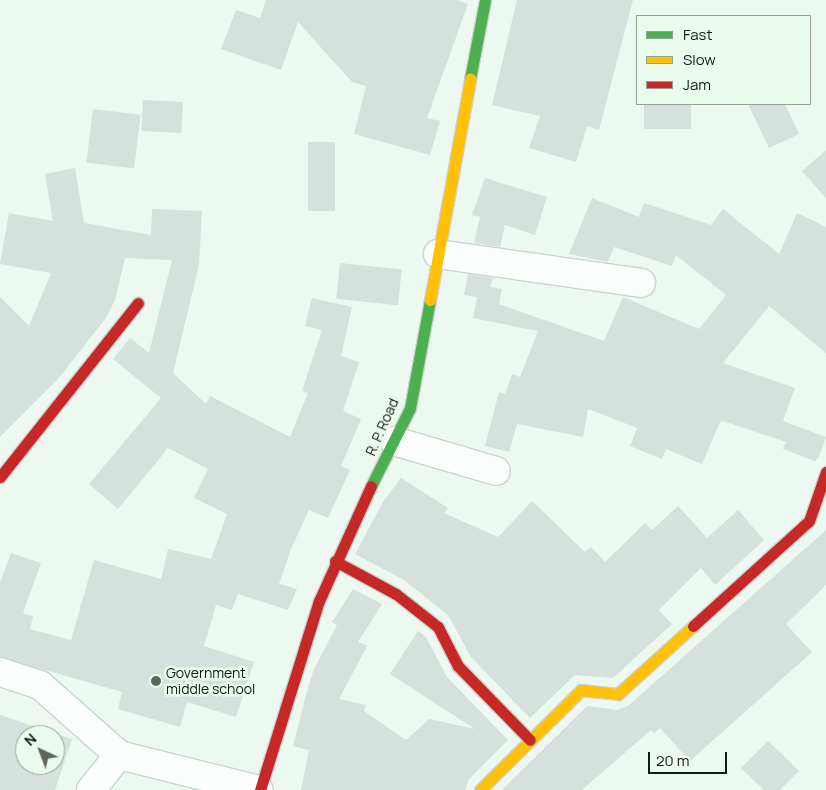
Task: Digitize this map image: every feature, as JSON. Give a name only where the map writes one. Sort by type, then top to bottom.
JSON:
[{"type":"street","name":"R. P. Road","points":[[260,790],[319,601],[335,561],[410,408],[485,0]]},
{"type":"street","points":[[438,254],[641,284]]},
{"type":"street","points":[[0,477],[138,303]]},
{"type":"street","points":[[394,441],[496,471]]},
{"type":"street","points":[[480,790],[582,690],[618,694],[802,527],[809,520],[826,472]]},
{"type":"street","points":[[335,561],[396,594],[438,627],[458,666],[530,740]]},
{"type":"street","points":[[0,672],[40,685],[119,756],[260,790]]},
{"type":"street","points":[[91,790],[119,756]]},
{"type":"building","points":[[266,0],[456,0],[468,4],[427,118],[440,121],[430,155],[354,134],[366,86],[352,82],[298,22],[281,70],[221,49],[236,10],[260,18]]},
{"type":"building","points":[[517,0],[633,0],[599,130],[587,126],[576,162],[529,148],[540,116],[492,105]]},
{"type":"building","points":[[143,100],[183,102],[181,133],[141,131]]},
{"type":"building","points":[[644,105],[691,105],[691,129],[644,129]]},
{"type":"building","points":[[748,105],[785,105],[799,134],[769,148]]},
{"type":"building","points":[[93,109],[141,115],[134,168],[86,163]]},
{"type":"building","points":[[308,142],[335,142],[335,211],[308,211]]},
{"type":"building","points":[[826,150],[826,198],[802,171]]},
{"type":"building","points":[[75,168],[84,223],[151,235],[152,209],[202,211],[199,265],[173,373],[206,404],[210,396],[290,437],[308,393],[302,391],[322,330],[305,326],[312,298],[352,307],[341,356],[359,362],[343,411],[361,419],[341,466],[350,470],[328,518],[309,510],[291,549],[279,584],[297,589],[288,610],[238,594],[232,610],[216,605],[204,646],[254,662],[236,717],[187,702],[180,727],[118,709],[122,692],[0,657],[0,583],[11,553],[41,563],[23,613],[33,616],[30,629],[71,640],[94,560],[161,579],[168,549],[211,559],[227,514],[194,498],[208,469],[168,448],[118,509],[89,484],[161,398],[113,359],[130,338],[149,353],[172,260],[125,258],[115,300],[106,318],[58,379],[0,437],[0,297],[29,326],[51,273],[0,264],[9,213],[53,221],[45,174]]},
{"type":"building","points":[[485,178],[547,197],[535,235],[505,225],[500,247],[474,243],[480,217],[472,215]]},
{"type":"building","points":[[592,198],[639,217],[644,203],[711,225],[723,209],[779,254],[797,213],[826,227],[826,353],[769,306],[723,363],[795,388],[783,421],[826,437],[818,459],[815,461],[783,449],[786,442],[723,421],[720,422],[702,464],[666,449],[662,459],[630,446],[637,428],[588,409],[583,437],[517,424],[509,452],[485,446],[499,392],[505,394],[512,374],[520,377],[538,331],[473,318],[477,297],[464,295],[468,274],[493,278],[490,287],[502,289],[499,304],[604,341],[623,297],[699,329],[726,295],[676,255],[672,266],[614,247],[608,262],[569,254]]},
{"type":"building","points":[[340,263],[402,269],[398,305],[336,299]]},
{"type":"building","points":[[401,478],[448,508],[444,513],[498,537],[532,501],[585,552],[591,547],[605,562],[645,523],[652,530],[678,506],[707,538],[738,510],[764,540],[715,585],[701,568],[659,610],[672,624],[613,678],[575,675],[530,718],[471,657],[448,615],[404,580],[355,554],[383,502]]},
{"type":"building","points":[[826,530],[826,585],[786,624],[812,652],[690,761],[660,728],[654,733],[651,730],[582,790],[502,790],[587,706],[617,710],[628,706]]},
{"type":"building","points":[[353,589],[382,604],[358,642],[367,646],[339,699],[366,705],[364,711],[406,740],[429,719],[475,729],[390,674],[418,631],[426,637],[447,677],[508,740],[469,779],[465,790],[301,790],[309,750],[293,746],[306,695],[314,669],[337,625],[332,622]]},
{"type":"building","points":[[0,715],[30,725],[15,725],[15,775],[60,775],[55,790],[0,790]]},
{"type":"building","points":[[65,737],[72,739],[65,760]]},
{"type":"building","points":[[768,741],[799,771],[780,790],[764,790],[741,768]]},
{"type":"traffic: fast","points":[[470,79],[485,0]]},
{"type":"traffic: fast","points":[[371,486],[410,408],[430,300]]},
{"type":"traffic: slow","points":[[430,300],[470,79]]},
{"type":"traffic: slow","points":[[480,790],[581,690],[618,694],[693,626]]},
{"type":"traffic: jam","points":[[0,477],[138,303]]},
{"type":"traffic: jam","points":[[693,626],[809,521],[826,472]]},
{"type":"traffic: jam","points":[[260,790],[319,601],[371,486]]},
{"type":"traffic: jam","points":[[335,561],[396,594],[438,627],[458,666],[530,740]]},
{"type":"place","name":"Government middle school","points":[[156,681]]}]
